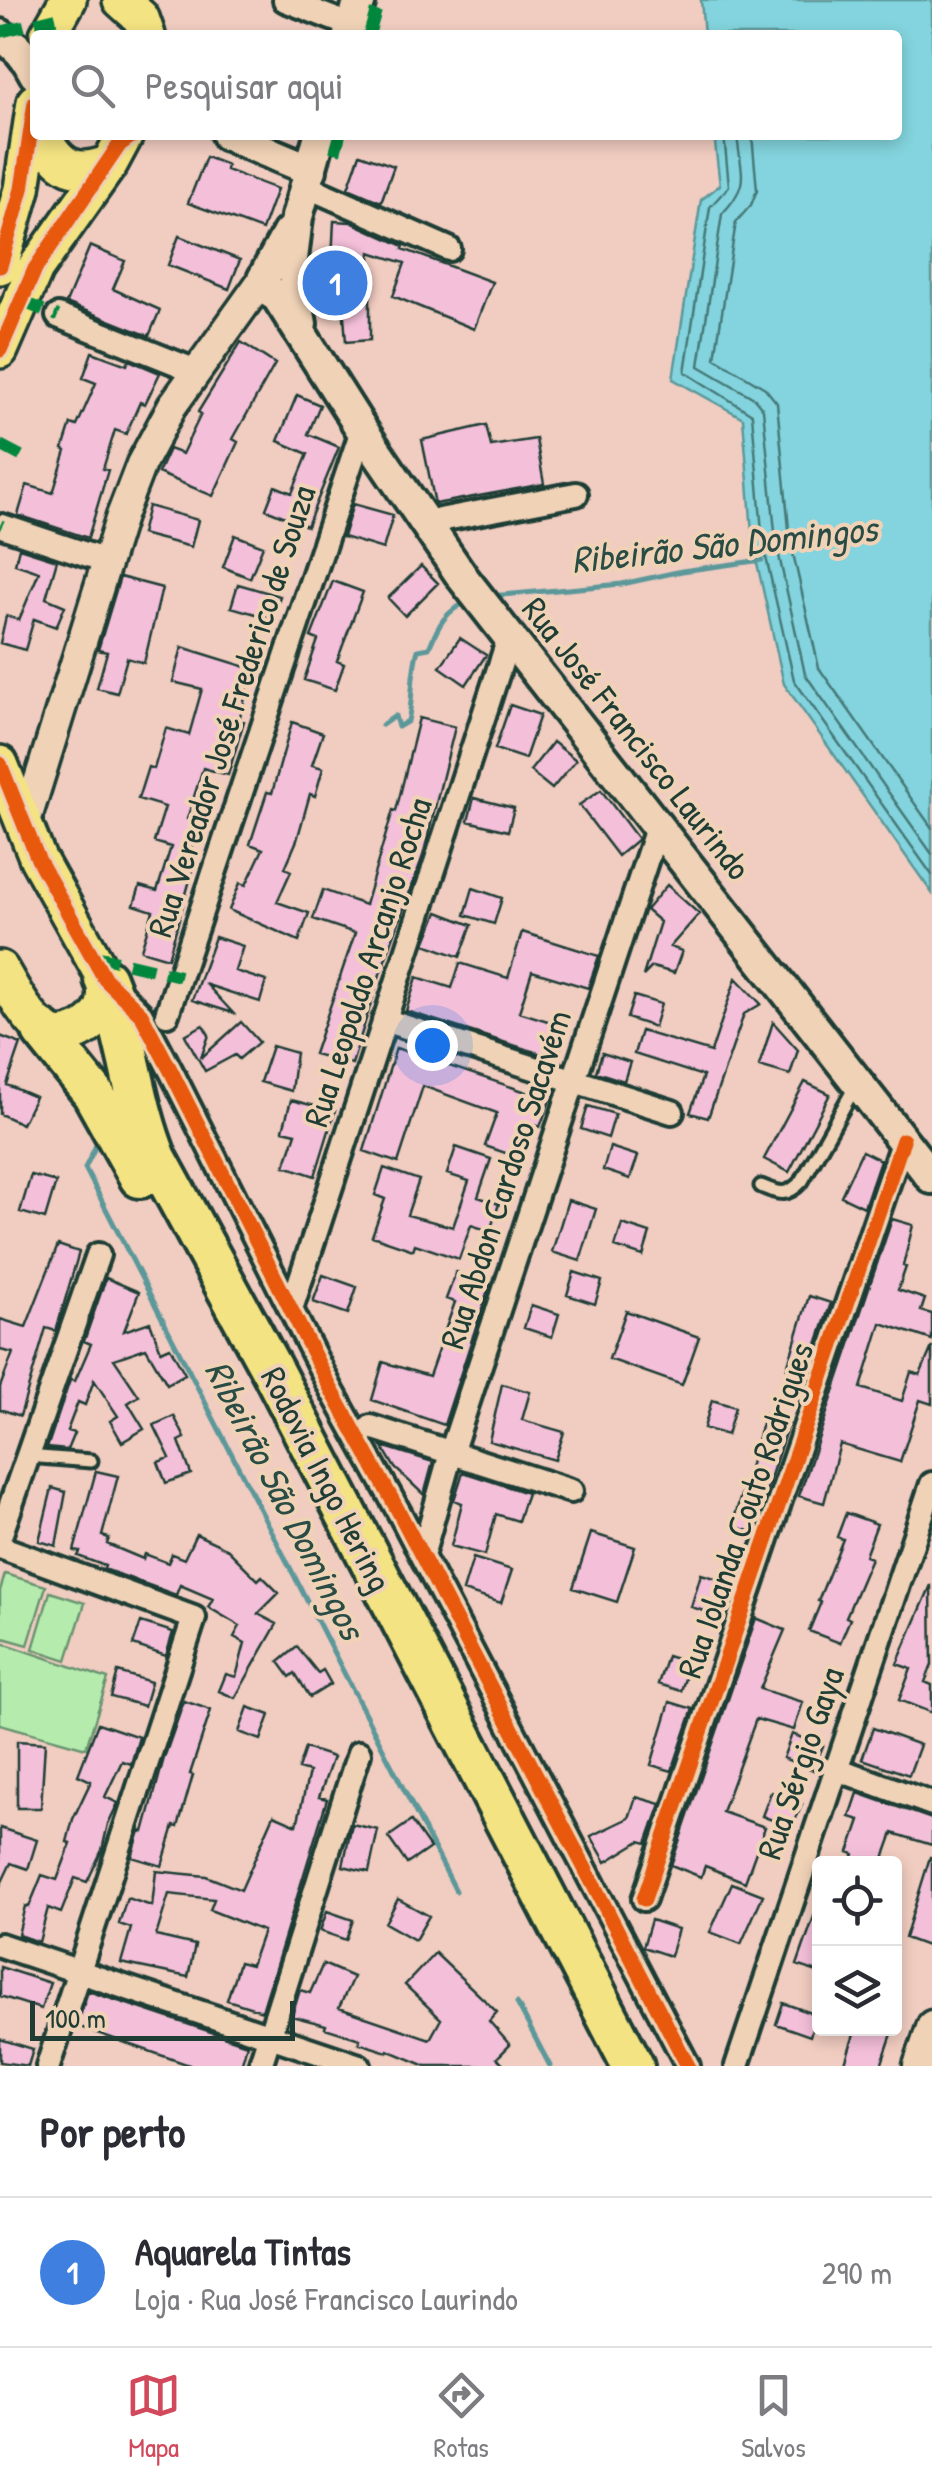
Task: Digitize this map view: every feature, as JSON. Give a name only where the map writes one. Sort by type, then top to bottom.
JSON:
[{"type":"highway","points":[[121,0],[141,18],[145,30]]},
{"type":"highway","points":[[147,30],[148,0]]},
{"type":"highway","points":[[51,30],[69,1]]},
{"type":"highway","points":[[0,266],[32,140]]},
{"type":"highway","points":[[48,140],[58,158],[71,169],[85,170],[122,144]]},
{"type":"highway","points":[[0,350],[35,269],[122,144]]},
{"type":"highway","name":"Rodovia Ingo Hering","points":[[0,764],[24,828],[120,1013],[133,1086],[156,1158],[273,1372],[634,2066]]},
{"type":"highway","name":"Rodovia Ingo Hering","points":[[0,968],[21,1011],[73,1065],[110,1120],[607,2066]]},
{"type":"highway","points":[[21,1011],[60,1035],[76,1033],[91,1024],[101,1011],[106,995],[105,978]]},
{"type":"main road","points":[[0,35],[21,52],[30,66]]},
{"type":"main road","points":[[236,140],[308,178]]},
{"type":"main road","name":"Rua José Francisco Laurindo","points":[[319,140],[279,282],[302,332],[424,522],[932,1178]]},
{"type":"street","points":[[286,0],[354,20]]},
{"type":"street","points":[[308,178],[449,248]]},
{"type":"street","points":[[24,828],[106,561],[141,464],[162,422],[239,314],[279,282]]},
{"type":"street","points":[[58,316],[196,372]]},
{"type":"street","name":"Rua Vereador José Frederico de Souza","points":[[168,1014],[362,430]]},
{"type":"street","points":[[424,522],[576,494]]},
{"type":"street","points":[[2,526],[106,561]]},
{"type":"street","name":"Rua Leopoldo Arcanjo Rocha","points":[[291,1310],[510,636]]},
{"type":"street","name":"Rua Abdon Cardoso Sacavém","points":[[422,1556],[451,1453],[658,825]]},
{"type":"street","points":[[105,978],[141,1014],[330,1387],[688,2066]]},
{"type":"street","points":[[384,1020],[672,1112]]},
{"type":"street","name":"Rua Iolanda Couto Rodrigues","points":[[644,1899],[903,1140]]},
{"type":"street","points":[[0,1536],[98,1256]]},
{"type":"street","points":[[371,1427],[571,1491]]},
{"type":"street","name":"Rua Sérgio Gaya","points":[[737,2066],[932,1484]]},
{"type":"street","points":[[0,1547],[194,1618],[48,2066]]},
{"type":"street","points":[[260,2066],[360,1753]]},
{"type":"street","points":[[834,1768],[932,1804]]},
{"type":"street","points":[[0,1945],[359,2066]]},
{"type":"street","points":[[918,2066],[932,2025]]},
{"type":"lane","points":[[761,1186],[782,1195],[791,1194],[858,1082]]},
{"type":"lane","points":[[27,1456],[91,1462]]},
{"type":"green space","points":[[5,1574],[46,1586],[28,1645],[0,1637],[0,1591]]},
{"type":"green space","points":[[50,1592],[85,1603],[67,1660],[33,1649]]},
{"type":"green space","points":[[0,1642],[108,1679],[86,1748],[0,1724]]},
{"type":"water","points":[[701,0],[932,0],[932,893],[784,684],[753,545],[743,418],[673,379],[701,200],[720,185],[715,140],[902,140],[902,30],[704,30]]},
{"type":"building","points":[[360,154],[394,166],[381,202],[348,188]]},
{"type":"building","points":[[206,157],[227,165],[226,170],[277,189],[262,230],[188,203]]},
{"type":"building","points":[[334,221],[351,222],[404,246],[403,249],[492,282],[474,329],[393,296],[405,263],[370,252],[370,340],[346,342],[343,303],[326,303],[326,260],[332,260]]},
{"type":"building","points":[[179,236],[240,260],[229,289],[168,265]]},
{"type":"building","points":[[90,246],[125,261],[113,289],[160,310],[149,336],[66,303]]},
{"type":"building","points":[[241,342],[275,364],[233,439],[238,442],[213,496],[158,473],[169,449],[182,454],[201,414],[198,412]]},
{"type":"building","points":[[92,352],[127,365],[129,360],[160,373],[145,404],[140,402],[126,434],[115,430],[88,538],[18,515],[27,485],[53,493],[71,424],[77,426],[96,383],[83,378]]},
{"type":"building","points":[[297,395],[320,405],[308,434],[339,447],[307,526],[266,509],[275,486],[292,493],[308,454],[278,441]]},
{"type":"building","points":[[486,425],[491,446],[536,439],[544,484],[435,504],[422,440]]},
{"type":"building","points":[[353,504],[393,515],[383,549],[343,537]]},
{"type":"building","points":[[148,506],[198,520],[191,547],[141,534]]},
{"type":"building","points":[[235,535],[263,546],[250,578],[223,567]]},
{"type":"building","points":[[19,548],[57,560],[46,598],[65,606],[56,627],[34,619],[25,650],[0,643],[6,616],[19,620],[39,572],[15,564]]},
{"type":"building","points":[[421,566],[438,583],[405,616],[388,598]]},
{"type":"building","points":[[120,577],[162,588],[144,663],[127,658],[117,693],[97,688],[107,652],[98,650]]},
{"type":"building","points":[[333,581],[363,592],[337,661],[344,664],[335,690],[304,680],[318,640],[311,637]]},
{"type":"building","points":[[238,584],[280,596],[273,619],[231,607]]},
{"type":"building","points":[[460,638],[486,655],[466,685],[440,667]]},
{"type":"building","points":[[182,647],[253,669],[239,720],[244,721],[228,775],[203,768],[187,819],[198,823],[188,860],[195,862],[168,958],[141,950],[153,911],[134,905],[140,886],[157,891],[171,847],[154,842],[165,807],[138,799],[148,767],[154,769],[166,728],[189,735],[202,689],[173,682]]},
{"type":"building","points":[[510,705],[540,715],[525,759],[495,749]]},
{"type":"building","points":[[419,718],[455,727],[423,856],[352,1064],[314,1054],[355,933],[313,919],[323,890],[365,905],[393,810],[396,811]]},
{"type":"building","points":[[292,722],[323,733],[312,765],[323,768],[315,796],[310,794],[285,868],[291,871],[277,902],[309,913],[299,941],[229,910],[240,883],[246,885],[263,849],[250,844],[267,792],[272,793]]},
{"type":"building","points":[[553,742],[576,760],[552,789],[530,771]]},
{"type":"building","points":[[601,790],[638,839],[618,856],[579,805]]},
{"type":"building","points":[[474,798],[514,808],[508,831],[468,821]]},
{"type":"building","points":[[667,885],[699,914],[670,947],[682,951],[674,973],[652,967],[643,976],[660,922],[646,910]]},
{"type":"building","points":[[473,888],[502,898],[494,924],[465,915]]},
{"type":"building","points":[[438,912],[472,925],[460,957],[425,944]]},
{"type":"building","points":[[522,932],[599,956],[588,988],[532,971],[519,1012],[567,1027],[557,1059],[406,1011],[417,977],[452,988],[460,963],[508,978]]},
{"type":"building","points":[[215,937],[243,946],[235,971],[266,981],[260,1002],[207,985],[233,1013],[192,1000]]},
{"type":"building","points":[[736,978],[761,1004],[744,1014],[708,1118],[690,1113],[703,1076],[634,1054],[641,1031],[711,1052]]},
{"type":"building","points":[[634,996],[661,1004],[654,1027],[627,1018]]},
{"type":"building","points":[[241,1022],[259,1042],[239,1059],[235,1055],[205,1071],[185,1035],[203,1025],[209,1035],[201,1058]]},
{"type":"building","points":[[773,1022],[798,1050],[790,1075],[759,1066]]},
{"type":"building","points":[[0,1036],[21,1044],[7,1085],[35,1097],[22,1124],[0,1114]]},
{"type":"building","points":[[272,1046],[296,1053],[291,1091],[260,1082]]},
{"type":"building","points":[[396,1048],[550,1100],[540,1127],[532,1124],[520,1158],[485,1146],[497,1113],[423,1086],[398,1163],[364,1151]]},
{"type":"building","points":[[602,1053],[630,1062],[624,1081],[596,1072]]},
{"type":"building","points":[[805,1082],[830,1094],[789,1172],[764,1159]]},
{"type":"building","points":[[291,1100],[335,1111],[315,1176],[285,1166],[296,1133],[283,1130]]},
{"type":"building","points":[[588,1106],[615,1114],[608,1138],[581,1129]]},
{"type":"building","points":[[456,1147],[491,1159],[478,1197],[499,1204],[490,1231],[471,1225],[459,1259],[415,1244],[413,1250],[372,1236],[385,1199],[375,1195],[384,1168],[419,1180],[407,1215],[453,1227],[469,1181],[447,1174]]},
{"type":"building","points":[[610,1147],[638,1156],[630,1179],[603,1170]]},
{"type":"building","points":[[862,1151],[880,1160],[864,1207],[841,1196]]},
{"type":"building","points":[[31,1175],[56,1182],[45,1219],[20,1212]]},
{"type":"building","points":[[568,1200],[596,1209],[580,1261],[552,1252]]},
{"type":"building","points":[[892,1219],[913,1225],[898,1290],[925,1299],[921,1311],[932,1314],[932,1340],[881,1323],[861,1388],[902,1401],[911,1372],[920,1375],[932,1347],[932,1404],[920,1400],[900,1462],[840,1444],[824,1503],[799,1496]]},
{"type":"building","points":[[622,1224],[650,1233],[643,1256],[615,1247]]},
{"type":"building","points":[[58,1245],[79,1252],[56,1331],[46,1328],[20,1416],[0,1409],[0,1387],[13,1353],[0,1350],[0,1319],[26,1327]]},
{"type":"building","points":[[456,1272],[490,1284],[444,1425],[372,1400],[383,1362],[429,1376],[455,1302],[446,1299]]},
{"type":"building","points":[[574,1272],[602,1281],[595,1304],[567,1295]]},
{"type":"building","points":[[323,1275],[357,1287],[348,1314],[313,1302]]},
{"type":"building","points":[[106,1278],[139,1292],[124,1331],[150,1322],[161,1351],[170,1347],[185,1374],[167,1384],[146,1348],[114,1359],[139,1396],[128,1403],[144,1429],[122,1442],[110,1421],[118,1416],[94,1380],[85,1405],[78,1402],[67,1431],[74,1433],[67,1450],[47,1448],[70,1380],[75,1381],[91,1344],[84,1341]]},
{"type":"building","points":[[809,1296],[831,1303],[807,1374],[787,1368]]},
{"type":"building","points":[[531,1305],[559,1314],[552,1337],[524,1328]]},
{"type":"building","points":[[626,1311],[699,1337],[682,1385],[609,1359]]},
{"type":"building","points":[[502,1384],[530,1392],[522,1420],[564,1432],[555,1460],[489,1441]]},
{"type":"building","points":[[712,1400],[735,1407],[727,1435],[704,1428]]},
{"type":"building","points":[[765,1413],[789,1420],[753,1532],[732,1526]]},
{"type":"building","points":[[174,1416],[185,1438],[179,1441],[191,1474],[166,1483],[158,1462],[170,1458],[154,1425]]},
{"type":"building","points":[[382,1446],[433,1462],[424,1495],[395,1468]]},
{"type":"building","points":[[96,1471],[118,1476],[102,1536],[109,1538],[107,1544],[143,1559],[145,1554],[168,1563],[172,1554],[184,1559],[196,1534],[226,1548],[258,1580],[262,1576],[279,1593],[258,1614],[277,1624],[235,1698],[219,1691],[226,1674],[236,1677],[245,1643],[234,1637],[240,1626],[208,1607],[213,1599],[180,1585],[176,1595],[104,1569],[105,1566],[74,1551]]},
{"type":"building","points":[[463,1472],[527,1493],[518,1521],[496,1514],[485,1555],[451,1546],[462,1503],[454,1500]]},
{"type":"building","points":[[52,1488],[66,1492],[56,1546],[39,1541]]},
{"type":"building","points":[[846,1513],[877,1524],[865,1556],[871,1558],[846,1617],[850,1619],[840,1643],[809,1631],[843,1539],[837,1537]]},
{"type":"building","points":[[591,1533],[635,1547],[617,1602],[573,1588]]},
{"type":"building","points":[[473,1558],[512,1570],[501,1603],[463,1591]]},
{"type":"building","points":[[701,1574],[736,1584],[724,1617],[691,1607]]},
{"type":"building","points":[[931,1585],[932,1665],[925,1682],[932,1685],[932,1713],[899,1700],[911,1669],[897,1664]]},
{"type":"building","points":[[756,1618],[785,1630],[760,1689],[803,1702],[794,1730],[756,1719],[722,1812],[765,1827],[745,1882],[705,1866],[701,1877],[671,1865]]},
{"type":"building","points":[[141,1622],[173,1632],[166,1656],[133,1645]]},
{"type":"building","points":[[297,1647],[318,1673],[323,1670],[331,1684],[310,1697],[295,1673],[290,1677],[279,1662]]},
{"type":"building","points":[[667,1656],[690,1663],[681,1691],[658,1684]]},
{"type":"building","points":[[118,1672],[151,1682],[144,1706],[111,1697]]},
{"type":"building","points":[[184,1701],[211,1710],[178,1827],[174,1826],[162,1866],[132,1857],[140,1831],[144,1832]]},
{"type":"building","points":[[670,1702],[693,1709],[672,1771],[651,1765]]},
{"type":"building","points":[[248,1707],[270,1715],[261,1740],[239,1732]]},
{"type":"building","points":[[98,1723],[139,1737],[131,1764],[122,1761],[105,1797],[118,1803],[87,1882],[75,1878],[61,1913],[48,1908],[39,1942],[18,1935],[25,1906],[29,1907],[42,1875],[57,1880],[71,1843],[67,1842],[73,1819],[91,1781],[78,1775]]},
{"type":"building","points":[[873,1728],[920,1745],[909,1775],[862,1759]]},
{"type":"building","points":[[792,1734],[823,1746],[813,1770],[783,1758]]},
{"type":"building","points":[[17,1741],[45,1743],[41,1808],[17,1808]]},
{"type":"building","points":[[305,1748],[333,1757],[319,1797],[327,1799],[262,2011],[227,2000],[239,1962],[251,1965],[263,1931],[210,1910],[214,1899],[169,1894],[156,1936],[195,1945],[188,1977],[121,1963],[131,1928],[119,1924],[127,1898],[152,1906],[156,1871],[206,1876],[241,1890],[274,1815],[297,1825],[309,1772],[298,1769]]},
{"type":"building","points":[[771,1792],[802,1804],[792,1828],[762,1816]]},
{"type":"building","points":[[858,1793],[932,1819],[932,1845],[893,1833],[885,1856],[853,1856],[849,1852],[860,1820],[850,1817]]},
{"type":"building","points":[[636,1797],[661,1804],[647,1843],[640,1841],[606,1862],[591,1836],[629,1818]]},
{"type":"building","points":[[411,1821],[430,1848],[407,1864],[388,1837]]},
{"type":"building","points":[[352,1824],[378,1830],[369,1872],[343,1866]]},
{"type":"building","points":[[0,1828],[37,1840],[28,1869],[11,1863],[0,1886]]},
{"type":"building","points":[[932,1857],[932,1948],[905,1938]]},
{"type":"building","points":[[732,1883],[763,1895],[741,1944],[710,1932]]},
{"type":"building","points":[[398,1899],[429,1916],[415,1940],[385,1923]]},
{"type":"building","points":[[327,1911],[353,1920],[346,1940],[320,1931]]},
{"type":"building","points":[[651,1920],[678,1929],[670,1956],[643,1947]]},
{"type":"building","points":[[812,1922],[812,1970],[797,1965]]},
{"type":"building","points":[[435,1953],[497,2012],[489,2021],[510,2045],[497,2058],[506,2066],[426,2066],[359,2043],[360,2039],[325,2028],[326,2025],[292,2016],[300,1990],[310,1993],[323,1964],[353,1977],[339,2008],[430,2039],[441,2019],[405,1985]]},
{"type":"building","points":[[0,1967],[50,1983],[41,2009],[0,1996]]},
{"type":"building","points":[[88,1991],[247,2044],[241,2066],[192,2066],[77,2026]]},
{"type":"building","points":[[783,2003],[812,2013],[810,2036],[776,2024]]},
{"type":"building","points":[[853,2036],[891,2036],[881,2066],[844,2066]]},
{"type":"building","points":[[0,2039],[33,2049],[28,2066],[0,2062]]},
{"type":"waterway","name":"Ribeirão São Domingos","points":[[491,596],[622,584],[762,560]]},
{"type":"waterway","name":"Ribeirão São Domingos","points":[[382,725],[395,716],[398,727],[408,721],[418,650],[429,648],[443,620],[470,601]]},
{"type":"waterway","name":"Ribeirão São Domingos","points":[[100,1137],[85,1168],[456,1891]]},
{"type":"waterway","name":"Ribeirão São Domingos","points":[[517,2003],[550,2066]]},
{"type":"marked path","points":[[370,30],[379,0]]},
{"type":"marked path","points":[[0,32],[56,18]]},
{"type":"marked path","points":[[335,153],[339,140]]},
{"type":"marked path","points":[[20,301],[58,316]]},
{"type":"marked path","points":[[0,445],[21,456]]},
{"type":"marked path","points":[[92,955],[180,976]]},
{"type":"cycle path","points":[[0,266],[22,189],[30,135]]},
{"type":"cycle path","points":[[0,350],[35,269],[126,140]]},
{"type":"cycle path","points":[[0,764],[38,859],[105,979],[141,1014],[330,1387],[688,2066]]},
{"type":"cycle path","points":[[644,1899],[903,1140]]},
{"type":"place","name":"Aquarela Tintas","points":[[335,283]]}]
